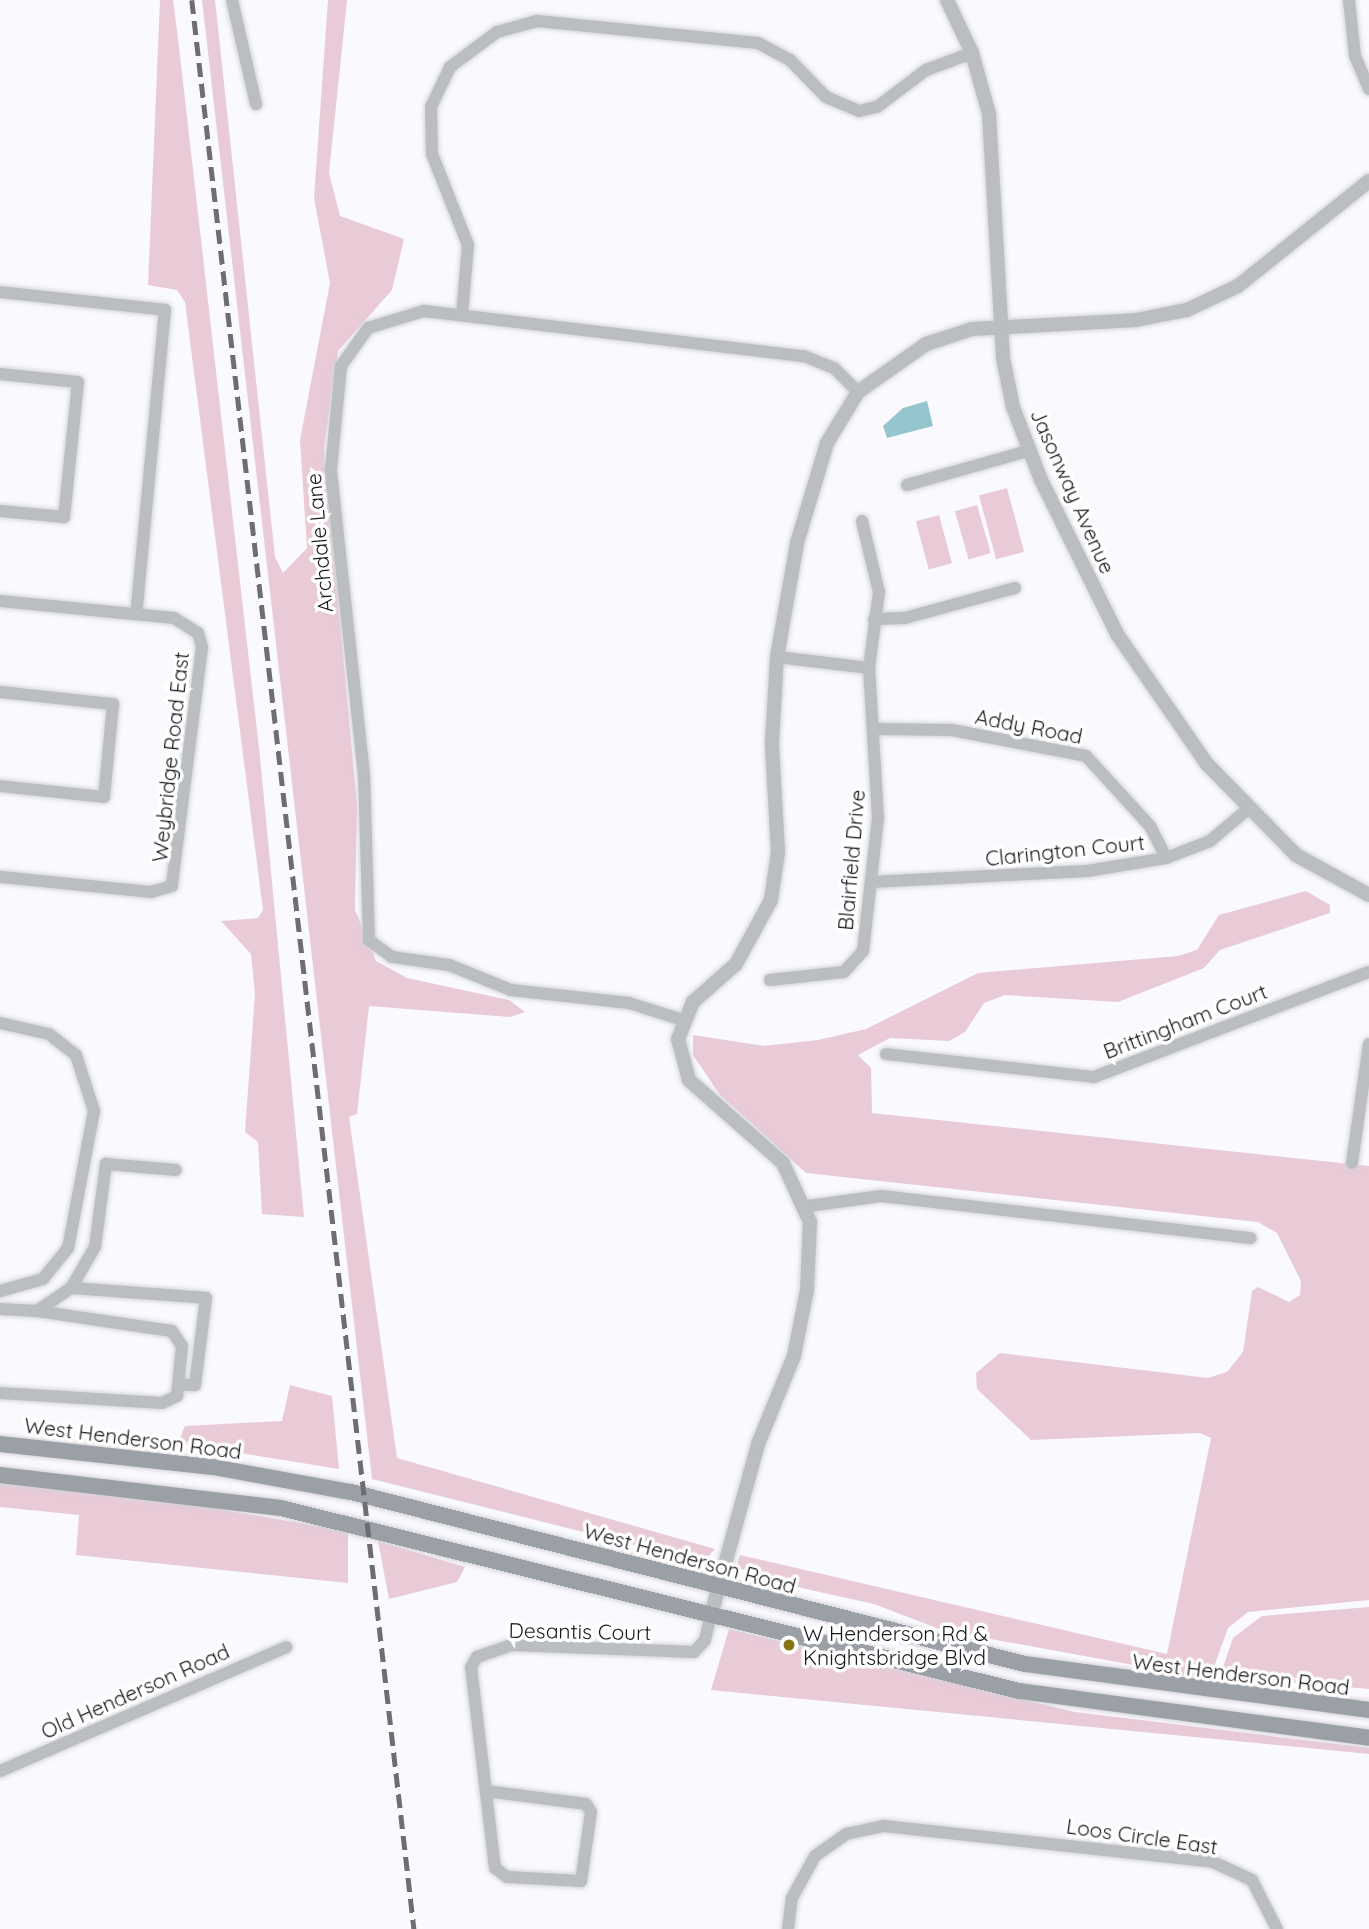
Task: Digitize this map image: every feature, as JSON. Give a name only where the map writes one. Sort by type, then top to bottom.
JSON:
[{"type":"main road","name":"West Henderson Road","points":[[0,1444],[213,1467],[338,1489],[1025,1664],[1369,1710]]},
{"type":"main road","points":[[0,1475],[281,1508],[1018,1692],[1369,1738]]},
{"type":"street","points":[[232,0],[256,104]]},
{"type":"street","name":"Jasonway Avenue","points":[[947,0],[972,53],[989,114],[1000,325],[1007,382],[1028,450],[1117,634],[1207,764],[1248,809],[1296,855],[1369,895]]},
{"type":"street","points":[[1349,0],[1355,56],[1369,89]]},
{"type":"street","points":[[462,316],[468,245],[432,154],[431,107],[450,67],[497,32],[537,21],[758,43],[790,60],[826,97],[859,111],[877,107],[926,70],[972,53]]},
{"type":"street","points":[[711,1615],[758,1444],[803,1318],[808,1206],[783,1163],[689,1080],[679,1053],[683,1020],[744,953],[771,900],[779,852],[772,743],[777,657],[807,499],[827,443],[858,392],[926,344],[1000,325],[1136,320],[1187,310],[1238,286],[1369,181]]},
{"type":"street","points":[[0,292],[165,310],[136,614]]},
{"type":"street","name":"Archdale Lane","points":[[683,1020],[629,1003],[511,990],[449,965],[392,957],[374,947],[365,932],[365,775],[331,480],[337,380],[356,338],[382,320],[408,312],[804,356],[834,368],[858,392]]},
{"type":"street","points":[[0,374],[78,382],[64,517],[0,511]]},
{"type":"street","points":[[907,485],[1028,450]]},
{"type":"street","name":"Blairfield Drive","points":[[770,980],[853,968],[863,951],[878,818],[876,729],[869,668],[878,582],[862,522]]},
{"type":"street","points":[[874,619],[905,618],[1015,588]]},
{"type":"street","name":"Weybridge Road East","points":[[0,601],[136,614],[188,623],[202,647],[178,873],[172,886],[151,892],[0,877]]},
{"type":"street","points":[[777,657],[869,668]]},
{"type":"street","points":[[0,692],[113,704],[104,796],[0,786]]},
{"type":"street","name":"Addy Road","points":[[876,729],[952,730],[1086,756],[1150,826],[1166,859]]},
{"type":"street","name":"Clarington Court","points":[[870,882],[1087,872],[1166,859],[1210,841],[1248,809]]},
{"type":"street","name":"Brittingham Court","points":[[886,1054],[1094,1077],[1369,972]]},
{"type":"street","points":[[0,1023],[49,1034],[76,1055],[94,1111],[68,1248],[43,1279],[0,1291]]},
{"type":"street","points":[[1352,1163],[1369,1044]]},
{"type":"street","points":[[37,1311],[71,1288],[95,1247],[106,1164],[176,1170]]},
{"type":"street","points":[[808,1206],[881,1196],[1251,1238]]},
{"type":"street","points":[[71,1288],[206,1298],[195,1385],[179,1385]]},
{"type":"street","points":[[0,1309],[37,1311],[172,1331],[182,1346],[177,1396],[162,1403],[0,1394]]},
{"type":"street","name":"Desantis Court","points":[[486,1791],[586,1804],[591,1812],[581,1881],[500,1875],[486,1791],[469,1677],[477,1657],[530,1644],[694,1653],[705,1640],[711,1615]]},
{"type":"street","name":"Old Henderson Road","points":[[0,1771],[286,1647]]},
{"type":"street","name":"Loos Circle East","points":[[788,1929],[802,1872],[829,1842],[846,1834],[884,1826],[1213,1862],[1252,1880],[1277,1929]]},
{"type":"shaded area","points":[[160,0],[173,0],[179,47],[260,757],[304,1217],[262,1214],[258,1142],[245,1132],[255,994],[251,954],[221,921],[258,918],[263,910],[185,302],[177,290],[148,285]]},
{"type":"shaded area","points":[[202,0],[215,0],[275,557],[283,573],[307,548],[300,440],[330,283],[314,198],[328,0],[347,0],[329,173],[340,216],[404,239],[392,290],[338,351],[324,448],[357,805],[355,910],[376,961],[407,978],[509,1000],[525,1012],[510,1017],[369,1006],[357,1114],[349,1117],[397,1458],[715,1549],[703,1562],[372,1479]]},
{"type":"shaded area","points":[[1007,488],[1024,552],[996,559],[979,496]]},
{"type":"shaded area","points":[[977,505],[991,553],[969,559],[955,511]]},
{"type":"shaded area","points":[[939,515],[952,563],[929,570],[916,521]]},
{"type":"shaded area","points":[[1306,891],[1330,905],[1330,913],[1220,950],[1204,968],[1118,1002],[1005,995],[984,1003],[965,1032],[949,1041],[890,1038],[858,1055],[871,1068],[872,1113],[1369,1166],[1369,1600],[1248,1612],[1228,1628],[1211,1675],[1188,1675],[942,1630],[874,1604],[747,1576],[737,1564],[740,1555],[1167,1654],[1211,1438],[1200,1433],[1031,1440],[977,1389],[976,1373],[1000,1353],[1208,1378],[1227,1372],[1243,1352],[1252,1291],[1258,1287],[1289,1302],[1300,1295],[1301,1281],[1277,1233],[1258,1222],[806,1173],[720,1095],[693,1055],[693,1035],[764,1046],[818,1040],[866,1029],[978,973],[1178,956],[1197,950],[1219,915]]},
{"type":"shaded area","points":[[290,1385],[332,1396],[339,1469],[178,1443],[185,1426],[282,1421]]},
{"type":"shaded area","points":[[0,1483],[128,1494],[348,1531],[348,1583],[76,1555],[79,1515],[0,1507]]},
{"type":"shaded area","points":[[378,1541],[465,1567],[457,1582],[389,1599]]},
{"type":"shaded area","points":[[1369,1607],[1369,1689],[1220,1676],[1233,1638],[1262,1616]]},
{"type":"shaded area","points":[[729,1629],[1075,1712],[1369,1748],[1369,1754],[711,1690]]},
{"type":"water","points":[[927,401],[933,426],[887,438],[883,426],[903,408]]},
{"type":"railway","points":[[192,0],[414,1929]]},
{"type":"place","name":"W Henderson Rd & Knightsbridge Blvd","points":[[789,1645]]}]
